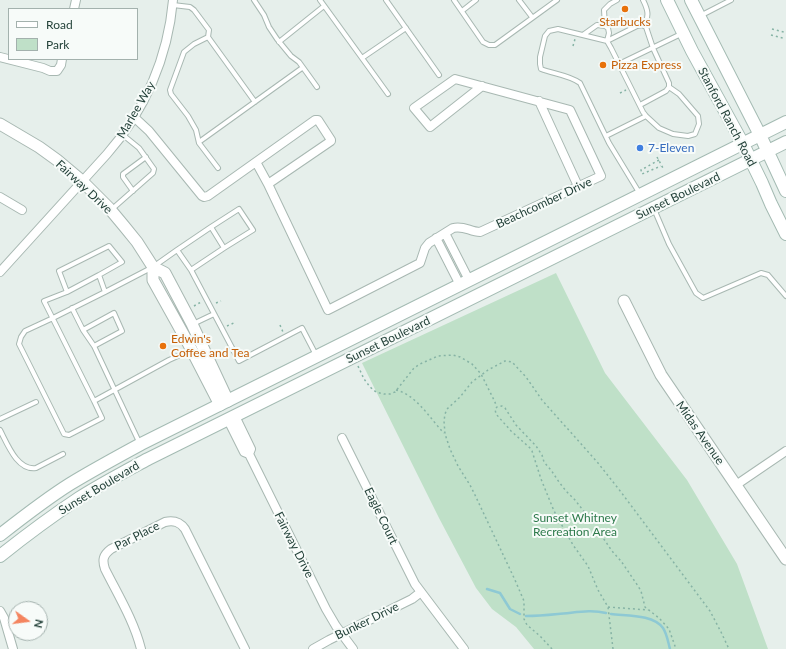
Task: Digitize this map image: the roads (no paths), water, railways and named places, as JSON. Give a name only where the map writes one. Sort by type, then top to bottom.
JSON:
[{"type":"main road","name":"Stanford Ranch Road","points":[[667,0],[692,51],[743,144],[786,234]]},
{"type":"main road","name":"Stanford Ranch Road","points":[[691,0],[760,135],[786,191]]},
{"type":"main road","name":"Sunset Boulevard","points":[[0,535],[70,484],[141,444],[786,122]]},
{"type":"main road","name":"Sunset Boulevard","points":[[0,556],[79,498],[148,459],[786,142]]},
{"type":"main road","points":[[224,403],[231,418]]},
{"type":"street","name":"Marlee Way","points":[[0,272],[107,154],[135,118],[152,84],[160,63],[169,31],[172,2]]},
{"type":"street","points":[[12,60],[50,71],[58,71],[62,60]]},
{"type":"street","name":"Beachcomber Drive","points":[[256,162],[328,310],[420,263],[429,243],[445,233],[458,227],[469,229],[474,232],[480,232],[602,176],[570,110],[539,101],[482,86],[454,79],[414,108],[430,127],[482,86]]},
{"type":"street","points":[[539,101],[578,186]]},
{"type":"street","points":[[135,118],[149,131],[204,197],[208,196],[315,120],[318,120],[331,141],[268,184]]},
{"type":"street","name":"Fairway Drive","points":[[0,124],[39,147],[82,181],[111,211],[137,242],[153,266],[165,273],[192,324],[224,403]]},
{"type":"street","points":[[0,197],[22,210]]},
{"type":"street","points":[[445,233],[464,282]]},
{"type":"street","points":[[436,238],[464,282]]},
{"type":"street","name":"Fairway Drive","points":[[153,266],[153,280],[192,350],[224,403]]},
{"type":"street","name":"Midas Avenue","points":[[624,301],[661,375],[786,559]]},
{"type":"street","name":"Fairway Drive","points":[[231,418],[251,449],[249,454],[326,608],[352,649]]},
{"type":"street","name":"Eagle Court","points":[[342,438],[410,576],[464,649]]},
{"type":"street","points":[[736,485],[786,451]]},
{"type":"street","name":"Par Place","points":[[141,649],[132,623],[105,569],[103,558],[111,549],[170,520],[182,524],[185,529],[245,649]]},
{"type":"street","name":"Bunker Drive","points":[[313,649],[412,599],[421,592]]},
{"type":"street","points":[[0,611],[4,618],[13,649]]},
{"type":"lane","points":[[254,0],[264,14],[269,27],[279,42],[290,56],[299,62],[317,87]]},
{"type":"lane","points":[[320,0],[388,94]]},
{"type":"lane","points":[[386,0],[439,75]]},
{"type":"lane","points":[[454,0],[483,42],[489,45],[495,45],[556,0]]},
{"type":"lane","points":[[462,11],[476,0]]},
{"type":"lane","points":[[520,0],[532,17]]},
{"type":"lane","points":[[607,42],[609,33],[608,28],[605,26],[604,10],[617,0]]},
{"type":"lane","points":[[641,195],[609,143],[580,82],[542,69],[540,57],[549,31],[558,29],[607,42],[612,48],[646,116],[659,128],[673,134],[688,136],[695,134],[699,124],[698,116],[679,94],[669,87],[669,83],[645,26],[648,17],[647,8],[643,0]]},
{"type":"lane","points":[[699,16],[731,0]]},
{"type":"lane","points":[[172,2],[190,7],[194,10],[209,30],[208,37],[255,102]]},
{"type":"lane","points":[[279,42],[324,6]]},
{"type":"lane","points":[[583,35],[597,25],[605,26]]},
{"type":"lane","points":[[607,42],[637,26],[645,26]]},
{"type":"lane","points":[[362,58],[406,28]]},
{"type":"lane","points":[[620,64],[683,33]]},
{"type":"lane","points":[[208,37],[194,44],[184,52],[170,90],[171,94],[188,116],[196,130],[199,142],[218,168]]},
{"type":"lane","points":[[199,142],[302,68]]},
{"type":"lane","points":[[640,105],[666,91],[669,87]]},
{"type":"lane","points":[[606,136],[646,116]]},
{"type":"lane","points":[[111,211],[153,173],[154,169],[139,148],[123,135]]},
{"type":"lane","points":[[133,191],[123,177],[123,174],[146,157]]},
{"type":"lane","points":[[653,208],[669,244],[696,293],[703,298],[761,273],[768,275],[786,296]]},
{"type":"lane","points":[[67,292],[59,271],[109,246],[122,262],[67,292],[44,302],[52,318],[94,401],[102,418],[69,435],[64,434],[19,344],[25,331],[52,318],[105,292],[153,266],[239,209],[253,230],[191,270]]},
{"type":"lane","points":[[211,227],[224,248]]},
{"type":"lane","points":[[177,250],[191,270],[239,361],[302,328],[317,357]]},
{"type":"lane","points":[[98,275],[105,292]]},
{"type":"lane","points":[[72,308],[82,330],[94,346],[141,444]]},
{"type":"lane","points":[[82,330],[114,313],[122,331],[94,346]]},
{"type":"lane","points":[[192,324],[214,314]]},
{"type":"lane","points":[[94,401],[169,360],[192,350]]},
{"type":"lane","points":[[0,419],[36,402]]},
{"type":"lane","points":[[0,430],[15,457],[27,467],[36,468],[63,454]]},
{"type":"waterway","points":[[487,589],[500,593],[510,609],[520,614]]},
{"type":"waterway","points":[[526,616],[588,611],[606,613]]},
{"type":"waterway","points":[[611,614],[639,616],[659,623],[666,633],[670,649]]},
{"type":"place","name":"Starbucks","points":[[625,9]]},
{"type":"place","name":"Pizza Express","points":[[603,65]]},
{"type":"place","name":"7-Eleven","points":[[640,148]]},
{"type":"place","name":"Edwin's Coffee and Tea","points":[[163,346]]},
{"type":"park label","name":"Sunset Whitney Recreation Area","points":[[575,525]]}]
